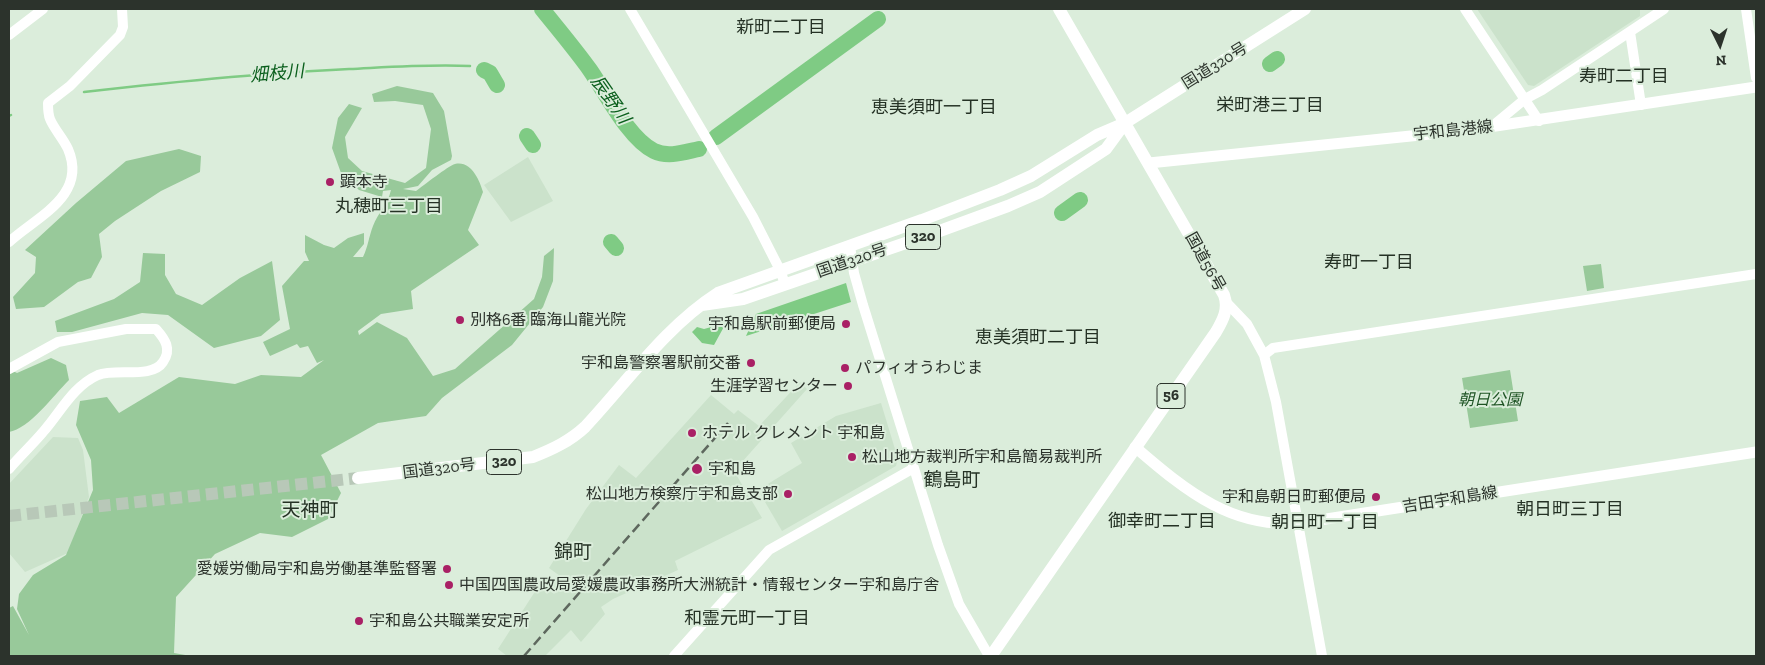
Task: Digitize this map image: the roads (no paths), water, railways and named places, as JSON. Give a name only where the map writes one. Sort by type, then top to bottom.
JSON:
[{"type":"highway","name":"国道56号","points":[[990,656],[1216,332],[1225,316],[1226,302],[1224,295],[1059,9]]},
{"type":"highway","name":"国道320号","points":[[358,478],[534,457],[556,448],[585,427],[668,334],[698,306],[718,293],[1000,190],[1031,176],[1096,135],[1124,123],[1305,9]]},
{"type":"highway","name":"国道320号","points":[[698,306],[743,299],[943,230],[1040,192],[1106,149],[1124,123]]},
{"type":"main road","name":"宇和島港線","points":[[1149,163],[1489,128],[1756,87]]},
{"type":"main road","name":"吉田宇和島線","points":[[1135,447],[1179,484],[1216,507],[1249,519],[1283,524],[1297,524],[1756,452]]},
{"type":"street","points":[[9,35],[43,9]]},
{"type":"street","points":[[9,242],[61,200],[70,185],[72,168],[68,150],[50,119],[48,103],[70,86],[120,34],[123,28],[122,9]]},
{"type":"street","points":[[630,9],[753,217],[780,270],[785,284]]},
{"type":"street","points":[[1465,9],[1539,121]]},
{"type":"street","points":[[1489,128],[1525,99],[1542,90],[1630,32],[1652,12],[1664,9]]},
{"type":"street","points":[[1746,9],[1756,78]]},
{"type":"street","points":[[1630,32],[1641,105]]},
{"type":"street","points":[[850,246],[863,305],[959,604],[990,656]]},
{"type":"street","points":[[1264,355],[1273,348],[1756,274]]},
{"type":"street","points":[[1226,302],[1246,322],[1264,355],[1276,402],[1322,656]]},
{"type":"street","points":[[9,369],[58,342],[126,330],[156,329],[166,339],[168,352],[162,364],[148,372],[114,371],[98,375],[84,383],[72,394],[43,432],[9,469]]},
{"type":"street","points":[[674,656],[769,550],[914,468]]},
{"type":"waterway","name":"辰野川","points":[[542,9],[590,70],[619,115],[636,137],[659,153],[676,154],[699,149]]},
{"type":"waterway","name":"辰野川","points":[[716,137],[878,19]]},
{"type":"waterway","points":[[1270,64],[1277,59]]},
{"type":"waterway","name":"畑枝川","points":[[84,92],[282,73],[410,66],[470,66]]},
{"type":"waterway","name":"畑枝川","points":[[484,70],[490,73],[497,85]]},
{"type":"waterway","points":[[527,136],[533,145]]},
{"type":"waterway","points":[[1062,213],[1080,200]]},
{"type":"waterway","points":[[611,242],[616,248]]},
{"type":"tunnel","points":[[9,516],[358,478]]},
{"type":"railway","points":[[524,656],[728,423]]},
{"type":"place","name":"顕本寺","points":[[330,182]]},
{"type":"place","name":"別格6番 臨海山龍光院","points":[[460,320]]},
{"type":"place","name":"宇和島駅前郵便局","points":[[846,324]]},
{"type":"place","name":"宇和島警察署駅前交番","points":[[751,363]]},
{"type":"place","name":"パフィオうわじま","points":[[845,368]]},
{"type":"place","name":"生涯学習センター","points":[[848,386]]},
{"type":"place","name":"ホテル クレメント 宇和島","points":[[692,433]]},
{"type":"place","name":"松山地方裁判所宇和島簡易裁判所","points":[[852,457]]},
{"type":"place","name":"宇和島","points":[[697,469]]},
{"type":"place","name":"松山地方検察庁宇和島支部","points":[[788,494]]},
{"type":"place","name":"宇和島朝日町郵便局","points":[[1376,497]]},
{"type":"place","name":"愛媛労働局宇和島労働基準監督署","points":[[447,569]]},
{"type":"place","name":"中国四国農政局愛媛農政事務所大洲統計・情報センター宇和島庁舎","points":[[449,585]]},
{"type":"place","name":"宇和島公共職業安定所","points":[[359,621]]},
{"type":"district","name":"新町二丁目","points":[[781,28]]},
{"type":"district","name":"寿町二丁目","points":[[1624,77]]},
{"type":"district","name":"栄町港三丁目","points":[[1270,106]]},
{"type":"district","name":"恵美須町一丁目","points":[[934,108]]},
{"type":"district","name":"丸穂町三丁目","points":[[389,207]]},
{"type":"district","name":"寿町一丁目","points":[[1369,263]]},
{"type":"district","name":"恵美須町二丁目","points":[[1038,338]]},
{"type":"district","name":"鶴島町","points":[[952,481]]},
{"type":"district","name":"朝日町三丁目","points":[[1570,510]]},
{"type":"district","name":"天神町","points":[[310,511]]},
{"type":"district","name":"御幸町二丁目","points":[[1162,522]]},
{"type":"district","name":"朝日町一丁目","points":[[1325,523]]},
{"type":"district","name":"錦町","points":[[573,553]]},
{"type":"district","name":"和霊元町一丁目","points":[[747,619]]},
{"type":"park label","name":"朝日公園","points":[[1490,400]]}]
